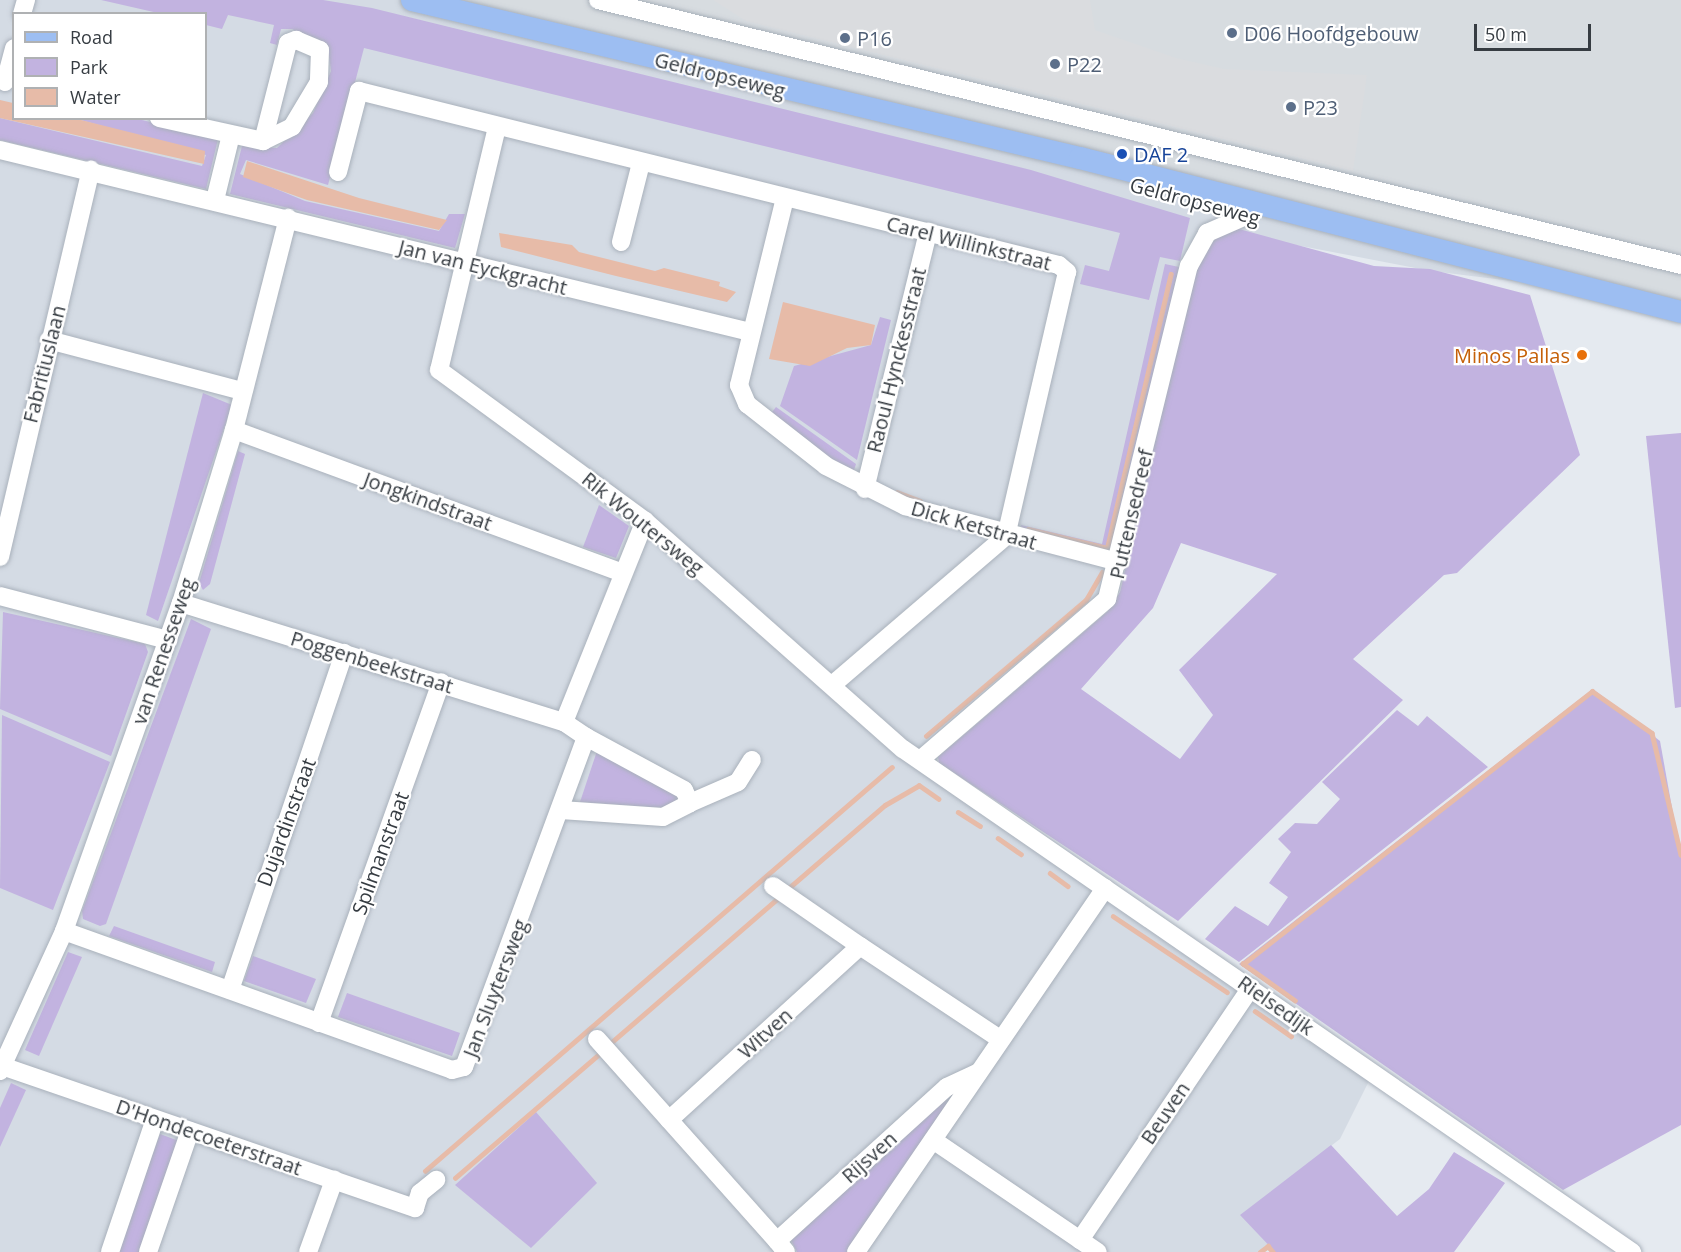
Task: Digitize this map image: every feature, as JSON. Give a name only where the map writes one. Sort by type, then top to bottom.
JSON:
[{"type":"main road","name":"Geldropseweg","points":[[412,0],[1027,149],[1080,158],[1623,305],[1681,312]]},
{"type":"main road","name":"Geldropseweg","points":[[1027,149],[1077,169],[1246,216],[1366,234]]},
{"type":"street","points":[[598,0],[1681,264]]},
{"type":"street","points":[[167,120],[263,141],[283,135],[305,111],[319,82],[320,50],[296,40],[288,43],[263,141]]},
{"type":"street","points":[[6,83],[12,57]]},
{"type":"street","name":"Carel Willinkstraat","points":[[338,172],[359,92],[1059,265],[1067,272],[1006,536]]},
{"type":"street","points":[[464,263],[497,127]]},
{"type":"street","points":[[216,200],[231,135]]},
{"type":"street","name":"Jan van Eyckgracht","points":[[0,150],[216,200],[750,332]]},
{"type":"street","points":[[621,242],[641,163]]},
{"type":"street","name":"Fabritiuslaan","points":[[0,557],[8,476],[49,340],[91,170]]},
{"type":"street","name":"Dick Ketstraat","points":[[785,198],[750,332],[739,385],[747,404],[865,489],[941,519],[1119,562]]},
{"type":"street","name":"Puttensedreef","points":[[920,760],[1101,608],[1119,562],[1189,266],[1207,233],[1246,216]]},
{"type":"street","name":"van Renesseweg","points":[[1,1069],[64,931],[181,603],[234,430],[242,391],[288,218]]},
{"type":"street","name":"Raoul Hynckesstraat","points":[[865,489],[928,232]]},
{"type":"street","name":"Rik Woutersweg","points":[[464,263],[440,370],[645,520],[920,760]]},
{"type":"street","points":[[49,340],[242,391]]},
{"type":"street","name":"Jongkindstraat","points":[[234,430],[622,573]]},
{"type":"street","points":[[645,520],[564,722],[586,737],[684,790],[690,803]]},
{"type":"street","points":[[832,685],[1006,536]]},
{"type":"street","points":[[3,598],[168,640]]},
{"type":"street","name":"Poggenbeekstraat","points":[[181,603],[564,722]]},
{"type":"street","name":"Dujardinstraat","points":[[230,990],[344,654]]},
{"type":"street","name":"Spilmanstraat","points":[[319,1023],[441,682]]},
{"type":"street","name":"Jan Sluytersweg","points":[[64,931],[452,1070],[465,1067],[586,737]]},
{"type":"street","points":[[561,810],[663,817],[738,782],[752,760]]},
{"type":"street","name":"Rielsedijk","points":[[920,760],[1632,1252]]},
{"type":"street","points":[[773,886],[1000,1039]]},
{"type":"street","name":"Rijsven","points":[[856,1252],[1105,888]]},
{"type":"street","name":"Witven","points":[[669,1120],[860,946]]},
{"type":"street","name":"Beuven","points":[[1080,1240],[1251,987]]},
{"type":"street","points":[[597,1039],[782,1246]]},
{"type":"street","name":"D'Hondecoeterstraat","points":[[1,1069],[415,1208],[420,1193],[436,1180]]},
{"type":"street","name":"Rijsven","points":[[782,1246],[947,1086],[979,1072]]},
{"type":"street","points":[[110,1252],[155,1119]]},
{"type":"street","points":[[148,1252],[190,1131]]},
{"type":"street","points":[[933,1140],[1098,1252]]},
{"type":"street","points":[[308,1252],[334,1180]]},
{"type":"shaded area","points":[[0,0],[1681,0],[1681,302],[1431,271],[1229,232],[1120,591],[922,773],[1369,1081],[1340,1139],[1241,1215],[1269,1245],[1259,1252],[0,1252]]},
{"type":"shaded area","points":[[454,0],[1681,0],[1681,302],[1271,194]]},
{"type":"shaded area","name":"P22","points":[[713,0],[1090,0],[1095,30],[1176,58],[1224,69],[1367,75],[1353,171],[746,21]]},
{"type":"green space","points":[[101,0],[323,0],[372,8],[1031,170],[1190,218],[1180,261],[1160,257],[1149,300],[1080,284],[1085,265],[1109,271],[1120,233],[364,48],[328,185],[246,160],[240,174],[305,201],[439,231],[449,214],[465,214],[455,248],[230,194],[242,146],[277,148],[313,113],[331,71],[328,48],[292,29],[281,29],[277,45],[270,43],[274,25],[228,15],[222,29],[207,25],[207,12],[154,12]]},
{"type":"green space","points":[[0,118],[202,166],[206,155],[81,120],[142,120],[218,139],[206,189],[0,140]]},
{"type":"green space","points":[[1228,226],[1374,266],[1430,269],[1530,295],[1580,455],[1457,573],[1444,575],[1353,659],[1403,700],[1178,921],[939,763],[938,757],[1108,611],[1120,592],[1198,257]],"holes":[[[1181,543],[1277,574],[1179,670],[1213,715],[1180,759],[1081,689],[1153,608]]]},
{"type":"green space","points":[[1165,264],[1179,267],[1117,547],[1114,551],[1023,533],[1021,525],[1102,544]]},
{"type":"green space","points":[[880,317],[891,320],[857,460],[780,406],[794,366],[871,345]]},
{"type":"green space","points":[[203,393],[232,405],[158,621],[146,615]]},
{"type":"green space","points":[[776,407],[856,464],[853,473],[769,416]]},
{"type":"green space","points":[[1681,433],[1681,707],[1675,708],[1646,436]]},
{"type":"green space","points":[[238,451],[245,454],[210,584],[203,590],[199,583]]},
{"type":"green space","points":[[599,505],[629,526],[616,558],[583,547]]},
{"type":"green space","points":[[3,612],[145,644],[148,652],[111,756],[0,709]]},
{"type":"green space","points":[[191,619],[211,629],[106,924],[100,926],[83,919],[82,911]]},
{"type":"green space","points":[[1593,689],[1660,741],[1681,858],[1681,1125],[1563,1190],[1239,964]]},
{"type":"green space","points":[[1397,710],[1418,726],[1427,716],[1488,767],[1239,962],[1205,939],[1235,906],[1268,926],[1288,897],[1269,883],[1291,852],[1278,839],[1295,823],[1317,824],[1340,799],[1322,782]]},
{"type":"green space","points":[[2,715],[110,762],[53,910],[0,888]]},
{"type":"green space","points":[[597,751],[678,797],[677,809],[580,802]]},
{"type":"green space","points":[[114,926],[215,962],[212,972],[109,936]]},
{"type":"green space","points":[[68,952],[82,957],[39,1056],[25,1050]]},
{"type":"green space","points":[[253,956],[316,979],[306,1003],[244,981]]},
{"type":"green space","points":[[347,993],[460,1033],[452,1056],[338,1017]]},
{"type":"green space","points":[[11,1083],[26,1090],[0,1147],[0,1108]]},
{"type":"green space","points":[[956,1089],[850,1252],[797,1252],[791,1240]]},
{"type":"green space","points":[[536,1112],[597,1183],[531,1248],[455,1185]]},
{"type":"green space","points":[[160,1134],[179,1141],[141,1252],[117,1252]]},
{"type":"green space","points":[[1331,1145],[1397,1216],[1429,1189],[1454,1152],[1505,1183],[1454,1252],[1275,1252],[1240,1215]]},
{"type":"water","points":[[0,100],[12,103],[12,120],[81,120],[205,151],[204,164],[0,118]]},
{"type":"water","points":[[247,161],[359,198],[447,220],[439,230],[307,200],[243,177]]},
{"type":"water","points":[[499,233],[572,245],[579,252],[655,271],[664,268],[720,282],[719,286],[736,292],[727,302],[616,276],[501,247]]},
{"type":"water","points":[[783,302],[875,325],[871,345],[847,348],[810,366],[769,359]]},
{"type":"waterway","points":[[1028,529],[1107,548],[1171,274]]},
{"type":"waterway","points":[[897,492],[920,501]]},
{"type":"waterway","points":[[926,736],[1086,600],[1102,572]]},
{"type":"waterway","points":[[1295,1001],[1243,964],[1592,691],[1652,733],[1681,855]]},
{"type":"waterway","points":[[425,1171],[892,767]]},
{"type":"waterway","points":[[790,887],[885,805],[919,785],[939,799]]},
{"type":"waterway","points":[[958,812],[980,826]]},
{"type":"waterway","points":[[998,838],[1021,854]]},
{"type":"waterway","points":[[1050,873],[1068,886]]},
{"type":"waterway","points":[[613,1041],[777,899]]},
{"type":"waterway","points":[[1113,916],[1227,992]]},
{"type":"waterway","points":[[1255,1011],[1291,1036]]},
{"type":"waterway","points":[[455,1178],[598,1055]]},
{"type":"waterway","points":[[1260,1252],[1268,1246],[1273,1252]]},
{"type":"place","name":"D06 Hoofdgebouw","points":[[1232,33]]},
{"type":"place","name":"P16","points":[[845,38]]},
{"type":"place","name":"P22","points":[[1055,64]]},
{"type":"place","name":"P23","points":[[1291,107]]},
{"type":"place","name":"DAF 2","points":[[1122,154]]},
{"type":"place","name":"Minos Pallas","points":[[1582,355]]}]
